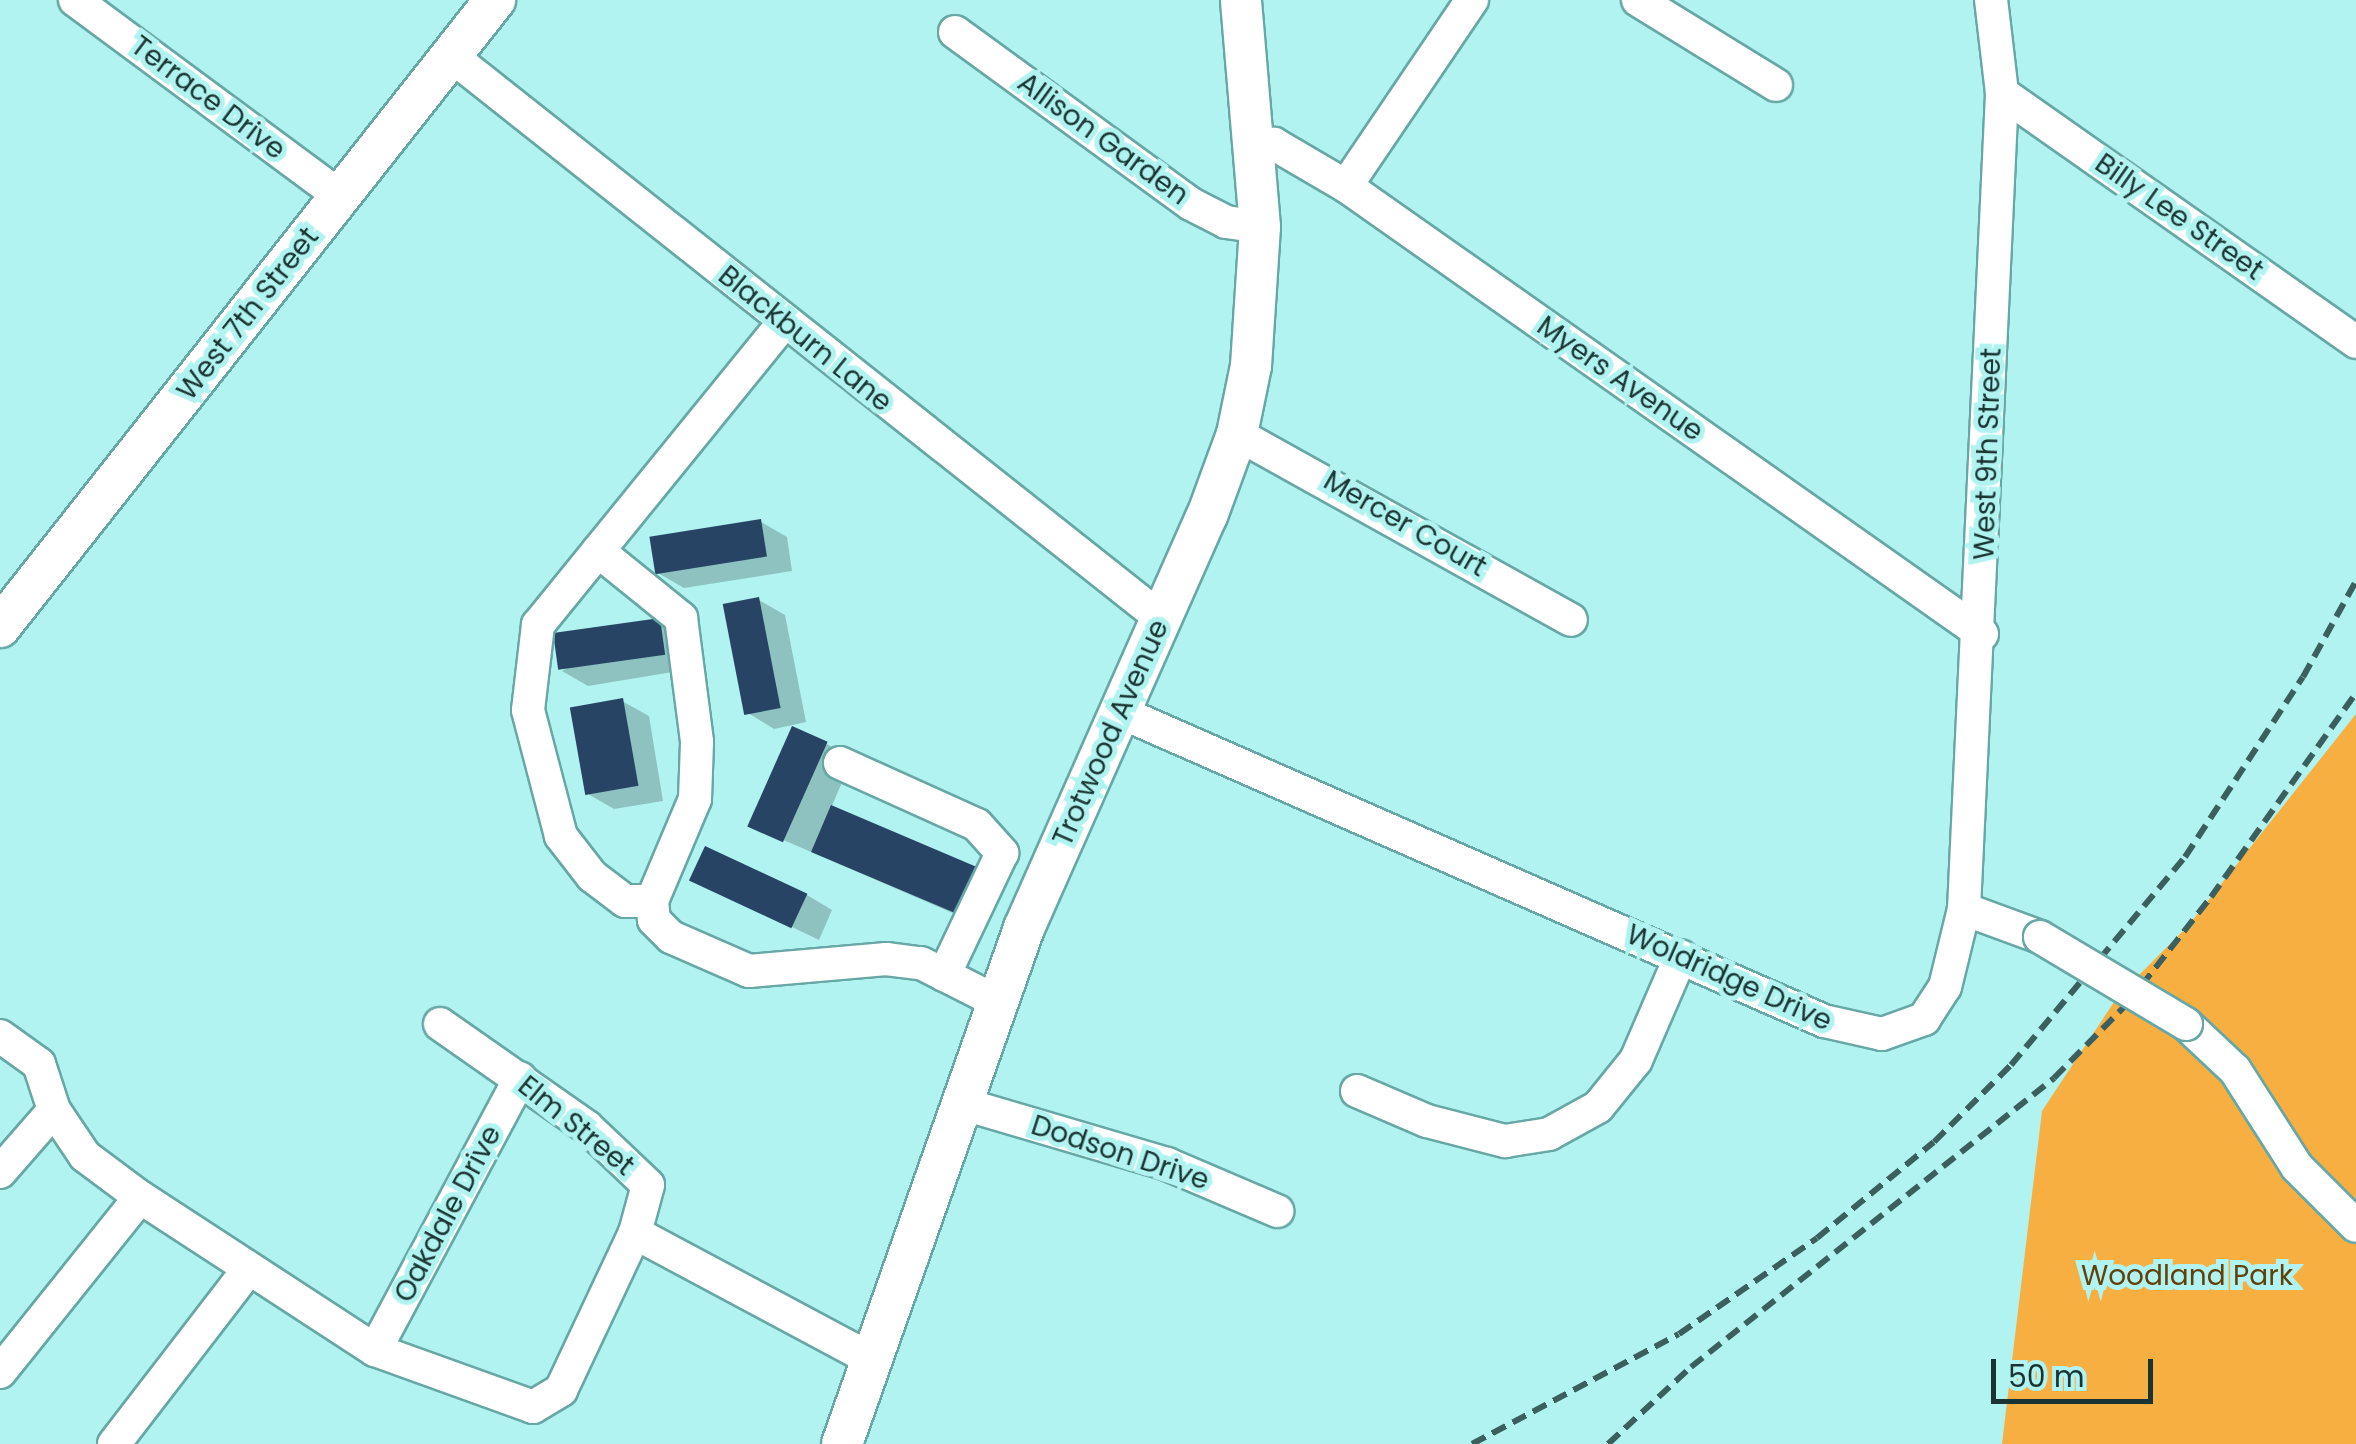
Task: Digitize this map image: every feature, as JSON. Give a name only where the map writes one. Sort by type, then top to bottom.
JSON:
[{"type":"main road","name":"West 7th Street","points":[[0,627],[495,0]]},
{"type":"main road","name":"Trotwood Avenue","points":[[842,1444],[996,1001],[1162,618],[1236,434],[1251,366],[1260,227],[1241,0]]},
{"type":"street","name":"Terrace Drive","points":[[75,0],[340,197]]},
{"type":"street","points":[[1346,186],[1472,0]]},
{"type":"street","points":[[1638,0],[1776,84]]},
{"type":"street","name":"West 9th Street","points":[[1964,909],[1982,634],[2002,93],[1991,0]]},
{"type":"street","name":"Allison Garden","points":[[955,32],[1191,204],[1226,222],[1260,227]]},
{"type":"street","name":"Blackburn Lane","points":[[450,55],[1162,618]]},
{"type":"street","name":"Billy Lee Street","points":[[2002,93],[2356,342]]},
{"type":"street","name":"Myers Avenue","points":[[1252,145],[1274,144],[1346,186],[1982,634]]},
{"type":"street","points":[[652,901],[625,902],[592,876],[561,836],[528,710],[538,626],[784,322]]},
{"type":"street","name":"Mercer Court","points":[[1236,434],[1571,620]]},
{"type":"street","points":[[598,551],[681,618],[697,742],[695,798],[652,901],[654,920],[671,937],[750,971],[886,959],[920,963],[996,1001]]},
{"type":"street","name":"Woldridge Drive","points":[[1120,712],[1824,1021],[1882,1034],[1924,1019],[1945,987],[1964,909]]},
{"type":"street","points":[[840,763],[976,825],[1002,852],[944,975]]},
{"type":"street","points":[[1964,909],[2040,937],[2186,1024],[2235,1070],[2296,1168],[2356,1226]]},
{"type":"street","points":[[1357,1091],[1426,1121],[1505,1141],[1549,1134],[1598,1107],[1636,1060],[1681,956]]},
{"type":"street","name":"Elm Street","points":[[440,1024],[586,1127],[648,1185],[635,1234]]},
{"type":"street","points":[[0,1036],[39,1064],[54,1110],[85,1156],[247,1271],[376,1350],[533,1407],[561,1390],[635,1234],[871,1359]]},
{"type":"street","name":"Oakdale Drive","points":[[376,1350],[520,1078]]},
{"type":"street","name":"Dodson Drive","points":[[960,1103],[1168,1164],[1276,1211]]},
{"type":"street","points":[[0,1172],[54,1110]]},
{"type":"street","points":[[0,1372],[140,1197]]},
{"type":"street","points":[[114,1444],[247,1271]]},
{"type":"green space","name":"Woodland Park","points":[[2356,714],[2356,1444],[2002,1444],[2042,1111],[2118,996],[2188,926]]},
{"type":"building","points":[[761,519],[767,557],[655,574],[649,537]]},
{"type":"building","points":[[759,597],[781,708],[744,715],[723,604]]},
{"type":"building","points":[[660,618],[665,655],[558,670],[553,633]]},
{"type":"building","points":[[623,698],[638,786],[585,795],[570,707]]},
{"type":"building","points":[[792,726],[828,742],[783,842],[747,826]]},
{"type":"building","points":[[831,805],[977,867],[957,914],[811,852]]},
{"type":"building","points":[[705,846],[807,894],[791,928],[689,880]]},
{"type":"railway","points":[[1472,1444],[1679,1334],[1817,1238],[1934,1142],[2011,1065],[2185,857],[2303,677],[2356,581]]},
{"type":"railway","points":[[1608,1444],[1691,1367],[2054,1078],[2127,1004],[2211,897],[2356,693]]}]
